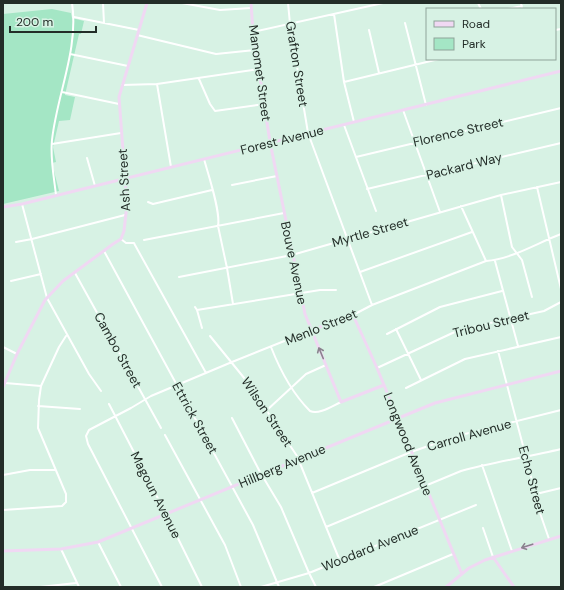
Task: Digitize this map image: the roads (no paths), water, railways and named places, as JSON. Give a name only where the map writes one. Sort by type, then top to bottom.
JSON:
[{"type":"street","points":[[56,195],[52,144],[55,120],[74,37],[72,3]]},
{"type":"street","points":[[102,3],[104,23]]},
{"type":"street","name":"Ash Street","points":[[120,238],[124,231],[126,215],[126,178],[119,97],[147,3]]},
{"type":"street","points":[[182,3],[220,10],[251,8]]},
{"type":"street","name":"Manomet Street","points":[[251,3],[253,32],[270,142]]},
{"type":"street","name":"Grafton Street","points":[[288,3],[290,24],[308,133],[372,305]]},
{"type":"street","points":[[253,32],[382,3]]},
{"type":"street","points":[[334,14],[344,82],[354,122]]},
{"type":"street","points":[[74,17],[139,30]]},
{"type":"street","points":[[405,23],[426,105]]},
{"type":"street","points":[[369,30],[380,73]]},
{"type":"street","points":[[137,35],[216,54],[256,50]]},
{"type":"street","points":[[70,54],[128,66]]},
{"type":"street","points":[[344,82],[435,60]]},
{"type":"street","points":[[122,85],[157,84],[259,69]]},
{"type":"street","name":"Forest Avenue","points":[[3,207],[22,204],[561,71]]},
{"type":"street","points":[[199,79],[210,104],[216,111],[264,104]]},
{"type":"street","points":[[157,84],[171,167]]},
{"type":"street","points":[[62,92],[119,104]]},
{"type":"street","name":"Florence Street","points":[[356,157],[561,108]]},
{"type":"street","points":[[403,110],[440,212]]},
{"type":"street","points":[[344,125],[376,211]]},
{"type":"street","points":[[52,144],[121,133]]},
{"type":"street","name":"Bouve Avenue","points":[[270,142],[305,314],[340,402]]},
{"type":"street","name":"Packard Way","points":[[367,190],[561,143]]},
{"type":"street","points":[[87,158],[95,186]]},
{"type":"street","points":[[204,159],[212,190],[233,304]]},
{"type":"street","points":[[232,185],[277,176]]},
{"type":"street","name":"Myrtle Street","points":[[178,277],[292,255],[501,195],[561,182]]},
{"type":"street","points":[[537,187],[561,289]]},
{"type":"street","points":[[148,202],[153,204],[212,190]]},
{"type":"street","points":[[501,195],[512,247],[522,260],[532,297]]},
{"type":"street","points":[[22,204],[47,298],[89,374],[102,390]]},
{"type":"street","points":[[461,206],[486,261]]},
{"type":"street","points":[[144,240],[284,213]]},
{"type":"street","points":[[16,242],[126,215]]},
{"type":"street","points":[[360,272],[472,232]]},
{"type":"street","name":"Menlo Street","points":[[132,528],[88,444],[86,438],[87,434],[89,430],[96,425],[116,416],[145,399],[232,362],[353,315],[372,305],[486,261],[494,260],[517,252],[561,234]]},
{"type":"street","points":[[41,386],[3,385],[40,307],[58,286],[120,238],[126,243],[134,243],[206,373]]},
{"type":"street","name":"Ettrick Street","points":[[104,251],[254,525],[279,587]]},
{"type":"street","points":[[494,260],[518,346]]},
{"type":"street","name":"Cambo Street","points":[[75,273],[161,428]]},
{"type":"street","points":[[11,281],[41,274]]},
{"type":"street","points":[[197,310],[320,290],[336,290]]},
{"type":"street","points":[[387,334],[440,307],[502,291]]},
{"type":"street","name":"Tribou Street","points":[[377,368],[459,330],[544,311],[561,302]]},
{"type":"street","points":[[195,307],[202,328]]},
{"type":"street","name":"Longwood Avenue","points":[[353,315],[377,368],[462,574]]},
{"type":"street","points":[[396,329],[420,380]]},
{"type":"street","points":[[3,510],[62,506],[66,502],[66,494],[38,430],[37,422],[41,386],[62,342],[67,335]]},
{"type":"street","name":"Wilson Street","points":[[210,336],[249,384],[266,411],[288,441],[298,459],[340,561]]},
{"type":"street","points":[[406,388],[465,358],[561,337]]},
{"type":"street","points":[[3,347],[17,354]]},
{"type":"street","points":[[271,347],[277,362],[292,388],[311,412],[319,412],[384,385]]},
{"type":"street","name":"Echo Street","points":[[498,351],[540,513],[549,539]]},
{"type":"street","points":[[266,411],[306,374],[326,365]]},
{"type":"street","name":"Hillberg Avenue","points":[[3,551],[61,549],[98,542],[435,403],[561,371]]},
{"type":"street","name":"Magoun Avenue","points":[[109,404],[202,587]]},
{"type":"street","points":[[38,406],[80,409]]},
{"type":"street","name":"Carroll Avenue","points":[[312,493],[411,452],[457,436],[561,410]]},
{"type":"street","points":[[232,418],[283,511],[316,587]]},
{"type":"street","points":[[165,435],[225,545],[241,587]]},
{"type":"street","points":[[326,527],[461,471],[482,465],[561,449]]},
{"type":"street","points":[[482,465],[512,551]]},
{"type":"street","points":[[3,475],[30,470],[56,470]]},
{"type":"street","points":[[536,494],[561,488]]},
{"type":"street","name":"Woodard Avenue","points":[[261,587],[309,573],[476,505]]},
{"type":"street","points":[[132,528],[162,587]]},
{"type":"street","points":[[483,528],[493,557],[514,587]]},
{"type":"street","points":[[446,587],[473,566],[493,557],[560,536],[561,541]]},
{"type":"street","points":[[98,542],[121,587]]},
{"type":"street","points":[[61,549],[79,587]]},
{"type":"street","points":[[374,587],[453,554]]},
{"type":"street","points":[[40,587],[77,583]]}]
